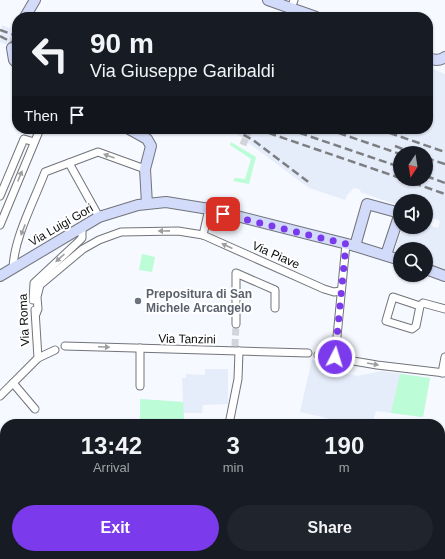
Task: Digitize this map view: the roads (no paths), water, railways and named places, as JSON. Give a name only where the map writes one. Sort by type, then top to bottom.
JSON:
[{"type":"street","points":[[28,12],[35,0]]},
{"type":"street","points":[[268,0],[302,12]]},
{"type":"street","points":[[433,59],[445,57]]},
{"type":"street","points":[[433,60],[445,64]]},
{"type":"street","points":[[0,225],[38,134]]},
{"type":"street","points":[[138,134],[147,139],[151,146],[146,169],[147,204]]},
{"type":"street","points":[[0,196],[24,138],[34,142]]},
{"type":"street","points":[[13,268],[13,260],[20,236],[45,172],[98,152],[146,169]]},
{"type":"street","points":[[69,163],[99,217]]},
{"type":"street","name":"Via Luigi Gori","points":[[0,276],[82,229],[99,217],[138,205],[166,202],[209,209],[351,245],[393,258]]},
{"type":"street","points":[[335,357],[340,291],[351,245],[367,204],[400,214],[386,255]]},
{"type":"street","points":[[203,235],[209,209]]},
{"type":"street","name":"Via Roma","points":[[38,358],[36,343],[36,314],[33,299],[34,283],[82,238],[82,229]]},
{"type":"street","name":"Via Piave","points":[[36,314],[40,285],[73,257],[99,240],[121,232],[178,231],[203,235],[324,289],[334,292],[340,291]]},
{"type":"street","points":[[433,272],[445,276]]},
{"type":"street","points":[[236,324],[236,273],[275,290],[275,308]]},
{"type":"street","points":[[420,306],[416,326],[412,329],[386,321],[393,297],[420,306],[423,303],[445,309]]},
{"type":"street","name":"Via Tanzini","points":[[65,346],[236,349],[308,353]]},
{"type":"street","points":[[140,348],[140,386]]},
{"type":"street","points":[[230,419],[238,379],[236,349]]},
{"type":"street","points":[[0,396],[38,358],[55,350]]},
{"type":"street","points":[[318,355],[377,365],[444,373],[445,356]]},
{"type":"street","points":[[13,383],[35,409]]},
{"type":"tunnel","points":[[243,145],[247,134]]},
{"type":"tunnel","points":[[235,346],[236,324]]},
{"type":"railway","points":[[0,30],[12,34]]},
{"type":"railway","points":[[0,36],[12,42]]},
{"type":"railway","points":[[242,134],[253,140],[311,184]]},
{"type":"railway","points":[[272,134],[393,176]]},
{"type":"railway","points":[[303,134],[393,165]]},
{"type":"railway","points":[[342,134],[393,152]]},
{"type":"railway","points":[[393,134],[445,152]]},
{"type":"railway","points":[[433,160],[445,164]]},
{"type":"railway","points":[[433,179],[445,183]]},
{"type":"railway","points":[[422,186],[445,194]]},
{"type":"place","name":"Prepositura di San Michele Arcangelo","points":[[138,301]]}]
